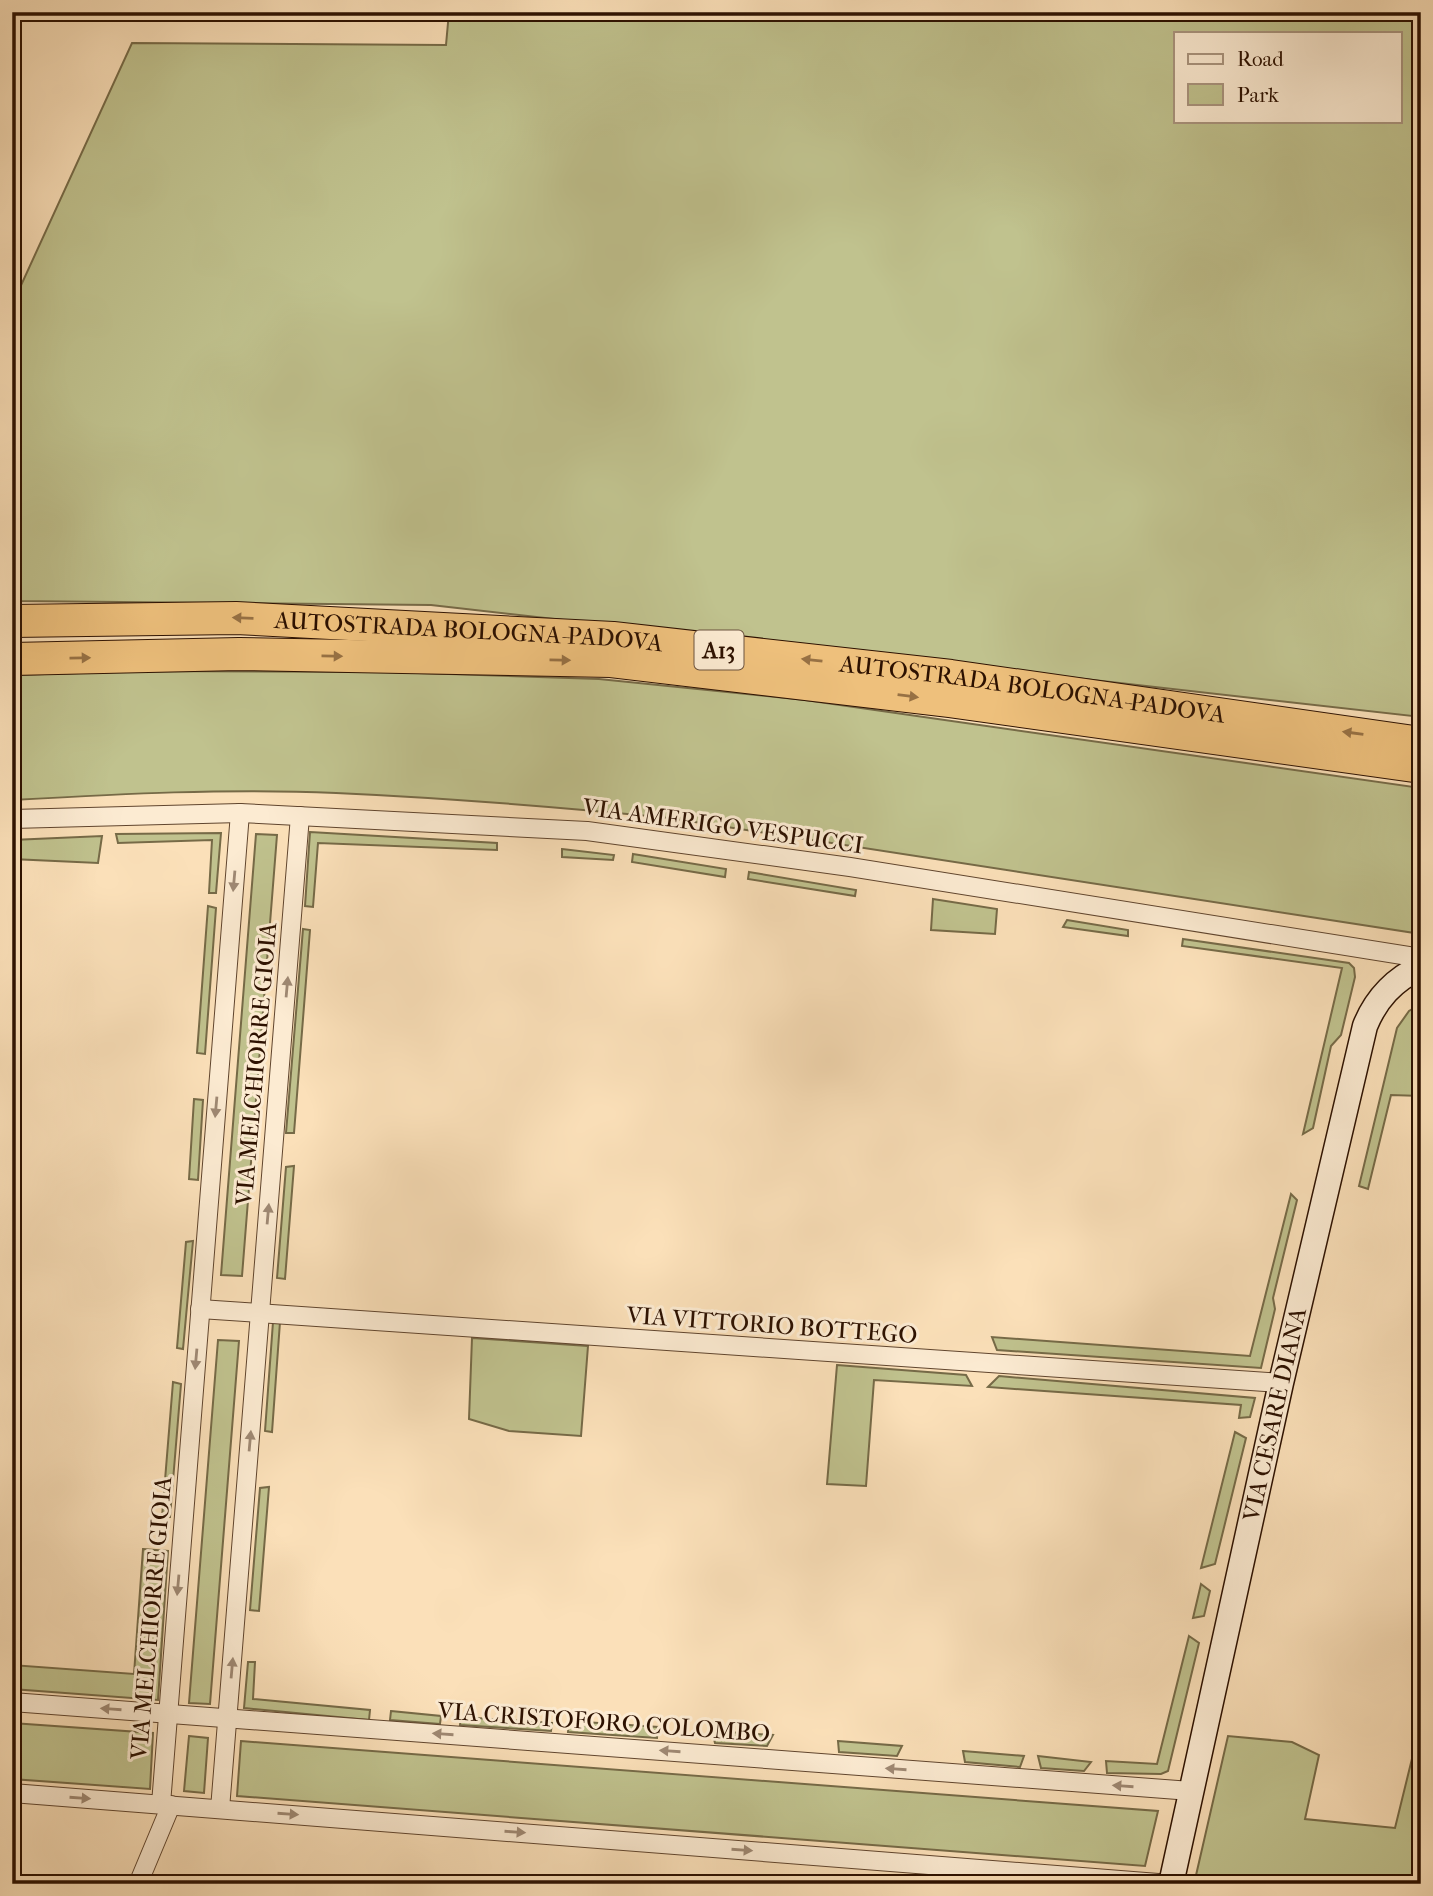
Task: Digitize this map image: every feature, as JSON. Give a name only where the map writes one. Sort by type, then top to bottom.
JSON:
[{"type":"highway","name":"AUTOSTRADA BOLOGNA-PADOVA","points":[[12,621],[236,618],[613,638],[951,676],[1421,743]]},
{"type":"highway","name":"AUTOSTRADA BOLOGNA-PADOVA","points":[[12,659],[239,654],[611,661],[950,701],[1421,767]]},
{"type":"main road","name":"VIA CESARE DIANA","points":[[1171,1884],[1281,1383],[1365,1026],[1379,998],[1392,985],[1421,967]]},
{"type":"street","name":"VIA AMERIGO VESPUCCI","points":[[12,819],[240,813],[587,831],[699,845],[1421,958]]},
{"type":"street","name":"VIA MELCHIORRE GIOIA","points":[[138,1884],[166,1805],[168,1713],[240,813]]},
{"type":"street","name":"VIA MELCHIORRE GIOIA","points":[[220,1809],[300,816]]},
{"type":"street","points":[[200,1309],[260,1316]]},
{"type":"street","name":"VIA VITTORIO BOTTEGO","points":[[260,1316],[1281,1383]]},
{"type":"street","name":"VIA CRISTOFORO COLOMBO","points":[[12,1702],[1191,1791]]},
{"type":"street","points":[[12,1793],[1171,1884]]},
{"type":"green space","points":[[449,12],[1421,12],[1421,717],[431,605],[12,601],[12,305],[132,43],[446,45]]},
{"type":"green space","points":[[145,671],[388,672],[599,679],[805,700],[1421,788],[1421,934],[669,818],[627,814],[461,800],[255,791],[12,800],[12,675]]},
{"type":"green space","points":[[310,832],[497,843],[497,850],[318,843],[313,907],[305,906]]},
{"type":"green space","points":[[221,833],[216,893],[209,893],[212,840],[118,843],[116,834]]},
{"type":"green space","points":[[256,834],[277,835],[242,1276],[221,1275]]},
{"type":"green space","points":[[102,836],[98,863],[12,859],[12,840]]},
{"type":"green space","points":[[562,849],[614,855],[613,860],[562,857]]},
{"type":"green space","points":[[633,854],[726,869],[725,877],[632,862]]},
{"type":"green space","points":[[749,872],[856,890],[855,896],[748,879]]},
{"type":"green space","points":[[933,899],[997,909],[995,934],[931,930]]},
{"type":"green space","points":[[208,906],[216,908],[205,1054],[197,1053]]},
{"type":"green space","points":[[1067,920],[1128,930],[1128,936],[1063,927]]},
{"type":"green space","points":[[303,929],[310,930],[294,1133],[286,1133]]},
{"type":"green space","points":[[1183,939],[1349,963],[1354,968],[1355,977],[1341,1035],[1331,1046],[1313,1128],[1303,1134],[1342,968],[1182,946]]},
{"type":"green space","points":[[1421,1004],[1421,1096],[1391,1095],[1368,1189],[1359,1186],[1397,1028],[1409,1011]]},
{"type":"green space","points":[[194,1099],[203,1100],[198,1180],[189,1179]]},
{"type":"green space","points":[[294,1166],[285,1279],[277,1278],[286,1167]]},
{"type":"green space","points":[[1291,1194],[1297,1200],[1273,1298],[1275,1309],[1261,1368],[997,1350],[992,1337],[1250,1356]]},
{"type":"green space","points":[[193,1241],[183,1349],[177,1348],[186,1242]]},
{"type":"green space","points":[[273,1322],[280,1322],[272,1432],[265,1431]]},
{"type":"green space","points":[[472,1338],[588,1346],[581,1436],[509,1431],[469,1419]]},
{"type":"green space","points":[[218,1340],[239,1341],[210,1704],[189,1703]]},
{"type":"green space","points":[[837,1365],[966,1375],[972,1386],[874,1380],[866,1486],[827,1484]]},
{"type":"green space","points":[[999,1376],[1255,1398],[1250,1417],[1239,1418],[1241,1405],[988,1387]]},
{"type":"green space","points":[[173,1382],[181,1384],[170,1517],[162,1517]]},
{"type":"green space","points":[[1235,1432],[1246,1438],[1215,1564],[1201,1568]]},
{"type":"green space","points":[[269,1487],[259,1611],[250,1610],[260,1488]]},
{"type":"green space","points":[[143,1549],[168,1551],[158,1700],[12,1689],[12,1665],[134,1674]]},
{"type":"green space","points":[[1201,1584],[1210,1591],[1204,1616],[1193,1618]]},
{"type":"green space","points":[[1189,1636],[1199,1643],[1168,1771],[1161,1774],[1107,1773],[1106,1761],[1157,1764]]},
{"type":"green space","points":[[248,1662],[255,1662],[253,1699],[370,1710],[369,1720],[244,1708]]},
{"type":"green space","points":[[391,1711],[441,1716],[440,1724],[390,1720]]},
{"type":"green space","points":[[461,1717],[552,1723],[551,1731],[460,1725]]},
{"type":"green space","points":[[569,1721],[658,1727],[657,1738],[568,1732]]},
{"type":"green space","points":[[1421,1722],[1421,1884],[1194,1884],[1228,1736],[1292,1742],[1319,1755],[1305,1819],[1395,1828]]},
{"type":"green space","points":[[12,1723],[153,1733],[150,1789],[12,1779]]},
{"type":"green space","points":[[712,1731],[773,1735],[767,1746],[715,1743]]},
{"type":"green space","points":[[189,1736],[208,1738],[204,1793],[184,1791]]},
{"type":"green space","points":[[241,1741],[1158,1811],[1145,1866],[237,1796]]},
{"type":"green space","points":[[838,1741],[902,1746],[897,1756],[839,1752]]},
{"type":"green space","points":[[963,1751],[1024,1756],[1020,1767],[965,1762]]},
{"type":"green space","points":[[1038,1756],[1091,1762],[1084,1771],[1041,1768]]}]
